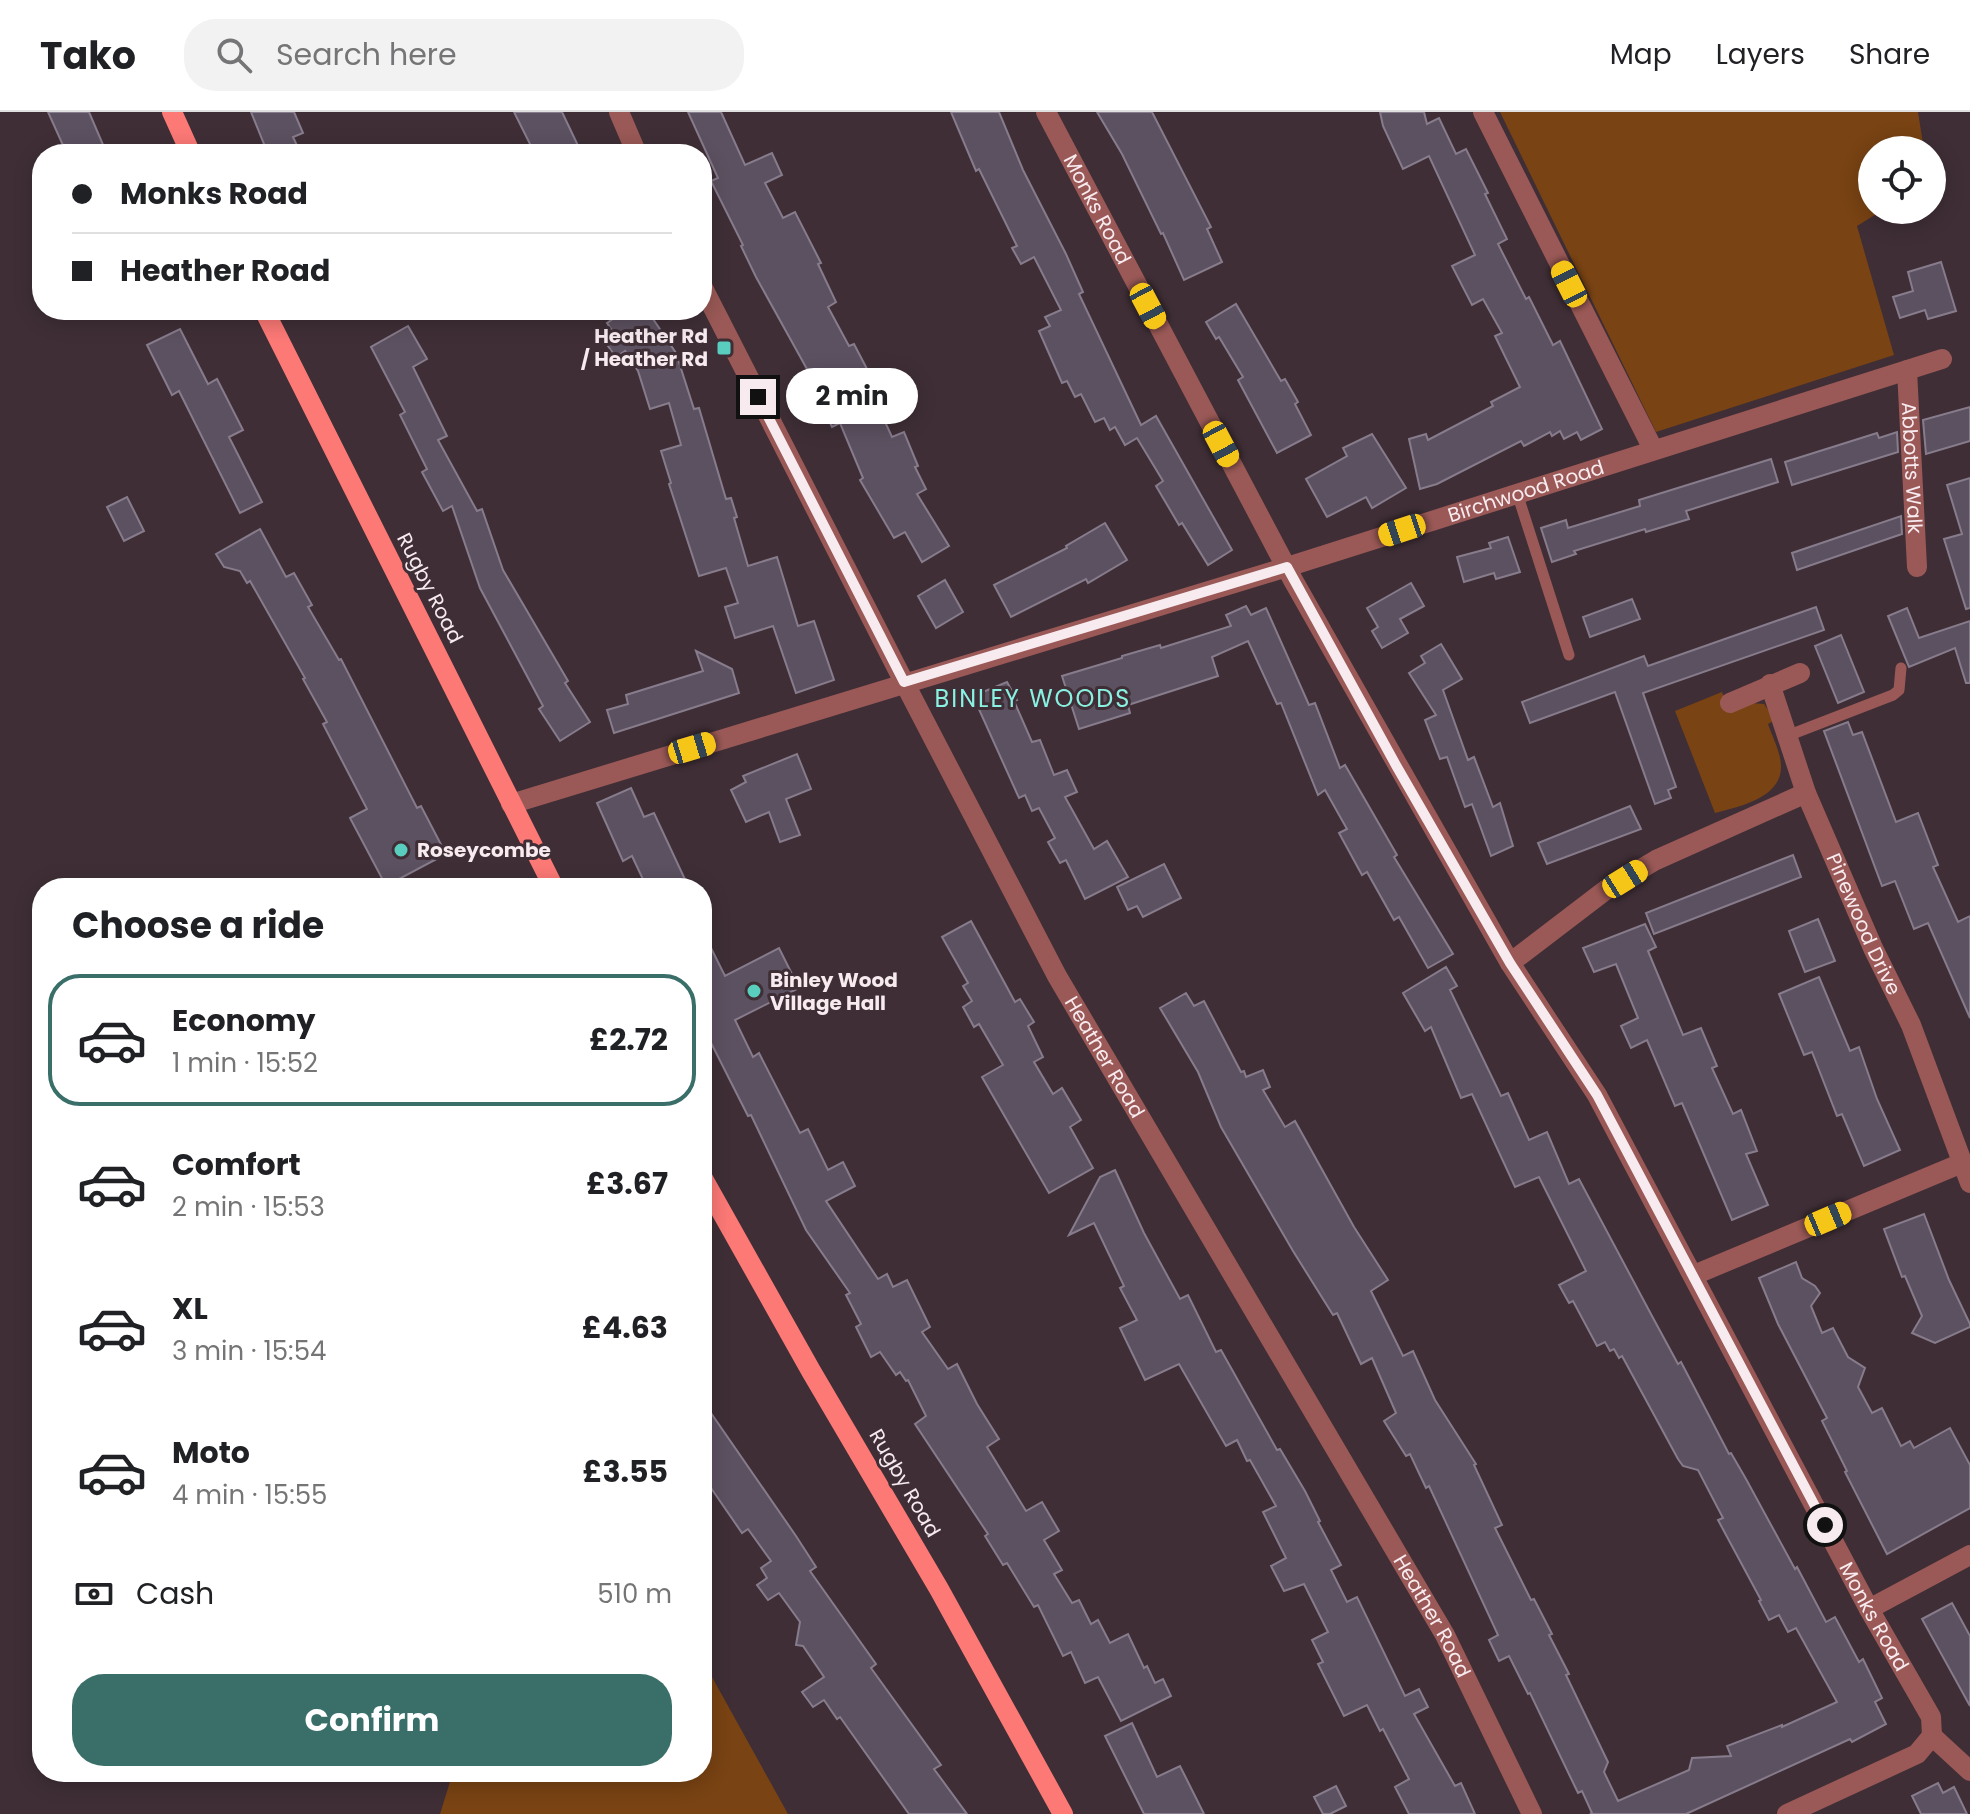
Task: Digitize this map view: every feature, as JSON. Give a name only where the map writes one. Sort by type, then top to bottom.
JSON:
[{"type":"main road","points":[[172,112],[186,144]]},
{"type":"main road","name":"Rugby Road","points":[[269,320],[549,878]]},
{"type":"main road","name":"Rugby Road","points":[[712,1195],[939,1589],[1063,1814]]},
{"type":"street","points":[[619,112],[633,144]]},
{"type":"street","name":"Monks Road","points":[[1046,112],[1287,567],[1397,767],[1510,963],[1597,1095],[1869,1609],[1931,1717],[1932,1736]]},
{"type":"street","points":[[1483,112],[1653,449]]},
{"type":"street","name":"Heather Road","points":[[712,306],[1057,976],[1445,1635],[1532,1814]]},
{"type":"street","name":"Birchwood Road","points":[[511,804],[1287,567],[1942,359]]},
{"type":"street","name":"Abbotts Walk","points":[[1907,370],[1917,567]]},
{"type":"street","points":[[1730,703],[1800,673]]},
{"type":"street","name":"Pinewood Drive","points":[[1770,684],[1806,793],[1873,948],[1911,1025],[1970,1183]]},
{"type":"street","points":[[1510,963],[1607,889],[1656,860],[1806,793]]},
{"type":"street","points":[[1694,1275],[1962,1163]]},
{"type":"street","points":[[1869,1609],[1970,1555]]},
{"type":"street","points":[[1787,1814],[1917,1754],[1932,1736],[1970,1771]]},
{"type":"lane","points":[[1517,493],[1569,655]]},
{"type":"lane","points":[[1787,736],[1893,695],[1899,690],[1901,668]]},
{"type":"shaded area","points":[[1500,112],[1918,112],[1922,136],[1858,136],[1860,224],[1857,226],[1894,355],[1656,432]]},
{"type":"shaded area","points":[[1722,692],[1729,710],[1751,703],[1764,704],[1775,720],[1768,724],[1781,766],[1779,777],[1767,793],[1746,804],[1715,813],[1675,711]]},
{"type":"shaded area","points":[[712,1677],[788,1814],[440,1814],[450,1782],[712,1782]]},
{"type":"building","points":[[48,112],[89,112],[103,144],[62,144]]},
{"type":"building","points":[[251,112],[294,112],[303,133],[293,137],[296,144],[264,144]]},
{"type":"building","points":[[514,112],[562,112],[577,144],[530,144]]},
{"type":"building","points":[[688,112],[721,112],[745,165],[772,153],[782,175],[765,183],[783,218],[795,212],[821,263],[818,264],[836,302],[828,307],[849,346],[854,344],[867,369],[862,372],[892,437],[904,432],[926,489],[917,494],[949,546],[922,562],[905,532],[894,538],[860,480],[863,478],[840,423],[832,427],[819,400],[823,398],[756,277],[712,183],[718,178],[712,165],[712,144],[703,144]]},
{"type":"building","points":[[951,112],[999,112],[1141,425],[1156,416],[1232,550],[1208,565],[1156,486],[1163,481],[1137,438],[1125,445],[1115,427],[1110,430],[1104,418],[1095,422],[1081,394],[1075,397],[1067,381],[1062,383],[1039,331],[1050,326],[1045,317],[1061,310],[1034,257],[1021,264],[1012,248],[1017,246],[979,169],[976,171]]},
{"type":"building","points":[[1097,112],[1152,112],[1211,227],[1207,229],[1222,262],[1184,280],[1163,233]]},
{"type":"building","points":[[1380,112],[1424,112],[1427,124],[1439,118],[1456,154],[1466,149],[1507,239],[1498,244],[1553,345],[1560,341],[1602,429],[1581,440],[1577,432],[1564,439],[1560,431],[1552,436],[1550,432],[1524,446],[1521,441],[1437,484],[1420,489],[1409,439],[1426,434],[1428,440],[1493,406],[1491,402],[1520,387],[1495,336],[1502,333],[1483,299],[1472,305],[1452,266],[1475,255],[1429,156],[1403,169],[1383,126]]},
{"type":"building","points":[[1941,262],[1956,311],[1928,319],[1925,310],[1900,318],[1893,297],[1913,291],[1908,272]]},
{"type":"building","points":[[1236,304],[1281,381],[1285,379],[1311,435],[1277,453],[1238,380],[1243,377],[1219,337],[1216,339],[1206,322]]},
{"type":"building","points":[[611,320],[654,320],[676,353],[694,409],[699,408],[726,499],[731,498],[748,566],[777,557],[798,626],[814,621],[834,680],[796,693],[773,626],[735,638],[725,607],[738,603],[726,568],[699,576],[669,484],[661,451],[681,445],[669,403],[650,409],[638,371],[625,351],[616,357],[605,342],[615,335],[607,323]]},
{"type":"building","points":[[408,326],[427,359],[413,367],[447,436],[438,440],[477,511],[482,509],[503,570],[590,722],[560,741],[539,709],[543,706],[480,588],[452,506],[443,511],[422,472],[427,469],[400,415],[405,412],[371,347]]},
{"type":"building","points":[[180,329],[208,384],[217,379],[243,430],[229,437],[262,502],[240,513],[179,391],[172,395],[147,345]]},
{"type":"building","points":[[1970,407],[1970,441],[1926,454],[1923,420]]},
{"type":"building","points":[[1897,432],[1898,452],[1792,485],[1785,462],[1877,433],[1879,438]]},
{"type":"building","points":[[1372,434],[1406,488],[1372,508],[1366,497],[1327,517],[1306,479],[1347,456],[1343,448]]},
{"type":"building","points":[[1771,459],[1778,482],[1686,511],[1689,519],[1574,551],[1576,554],[1552,562],[1541,528],[1566,520],[1568,528],[1640,506],[1639,500]]},
{"type":"building","points":[[1970,478],[1970,608],[1966,609],[1944,539],[1962,534],[1947,485]]},
{"type":"building","points":[[127,497],[144,531],[124,541],[107,507]]},
{"type":"building","points":[[1901,516],[1902,534],[1797,570],[1792,553]]},
{"type":"building","points":[[1105,523],[1127,560],[1088,583],[1086,579],[1011,617],[994,585],[1067,548]]},
{"type":"building","points":[[260,529],[286,577],[294,573],[312,605],[308,607],[341,659],[417,808],[421,806],[446,854],[401,878],[382,878],[350,818],[367,809],[323,724],[327,722],[305,678],[250,581],[247,583],[240,571],[224,567],[216,554]]},
{"type":"building","points":[[1508,537],[1520,572],[1496,579],[1494,573],[1464,582],[1457,557],[1491,548],[1489,543]]},
{"type":"building","points":[[945,580],[963,612],[936,628],[918,596]]},
{"type":"building","points":[[1411,583],[1424,606],[1400,619],[1408,633],[1382,648],[1372,631],[1378,627],[1367,608]]},
{"type":"building","points":[[1632,599],[1640,619],[1590,637],[1583,617]]},
{"type":"building","points":[[1246,606],[1251,615],[1266,608],[1309,705],[1315,703],[1340,768],[1345,765],[1397,855],[1394,857],[1453,954],[1428,968],[1399,917],[1394,920],[1367,872],[1362,875],[1339,833],[1347,829],[1325,790],[1318,795],[1281,703],[1277,704],[1248,641],[1212,657],[1218,676],[1128,705],[1130,713],[1079,729],[1062,676],[1231,626],[1226,615]]},
{"type":"building","points":[[1816,607],[1824,630],[1643,693],[1676,787],[1668,790],[1671,798],[1655,804],[1615,692],[1530,723],[1522,702],[1644,656],[1648,666]]},
{"type":"building","points":[[1907,608],[1919,638],[1970,621],[1970,683],[1966,683],[1955,648],[1909,667],[1888,616]]},
{"type":"building","points":[[1841,635],[1864,692],[1838,703],[1815,646]]},
{"type":"building","points":[[1441,644],[1462,679],[1443,690],[1468,760],[1474,757],[1493,807],[1500,803],[1513,846],[1491,856],[1472,804],[1465,807],[1447,757],[1440,759],[1425,720],[1436,715],[1409,673],[1425,663],[1421,656]]},
{"type":"building","points":[[696,651],[732,669],[739,693],[614,733],[607,710],[628,704],[626,695],[703,671]]},
{"type":"building","points":[[1007,682],[1032,742],[1040,740],[1054,775],[1067,770],[1077,792],[1065,797],[1094,849],[1107,841],[1128,877],[1085,899],[1066,860],[1060,863],[1048,842],[1055,838],[1039,808],[1032,811],[1025,795],[1019,798],[973,696]]},
{"type":"building","points":[[1848,722],[1853,735],[1862,732],[1896,822],[1918,813],[1938,865],[1933,867],[1958,922],[1970,916],[1970,1018],[1928,923],[1914,929],[1895,881],[1882,886],[1824,731]]},
{"type":"building","points":[[797,754],[811,789],[786,799],[800,835],[780,842],[769,812],[746,822],[731,790],[746,782],[743,776]]},
{"type":"building","points":[[631,788],[644,817],[654,813],[684,878],[642,878],[632,856],[623,861],[597,803]]},
{"type":"building","points":[[1630,806],[1641,829],[1547,864],[1538,843]]},
{"type":"building","points":[[1793,855],[1801,877],[1654,934],[1646,913]]},
{"type":"building","points":[[1164,864],[1181,898],[1143,917],[1137,906],[1128,910],[1117,887]]},
{"type":"building","points":[[1818,919],[1835,961],[1805,972],[1789,931]]},
{"type":"building","points":[[971,921],[1015,1002],[1020,999],[1034,1022],[1028,1026],[1043,1057],[1034,1062],[1053,1094],[1062,1088],[1081,1120],[1070,1127],[1093,1168],[1049,1193],[982,1077],[1003,1065],[979,1024],[974,1027],[963,1007],[972,1001],[963,986],[968,983],[942,937]]},
{"type":"building","points":[[1645,924],[1656,947],[1648,951],[1683,1035],[1701,1028],[1717,1066],[1712,1068],[1733,1114],[1741,1110],[1757,1151],[1746,1154],[1768,1205],[1732,1220],[1682,1103],[1675,1106],[1647,1040],[1631,1048],[1621,1026],[1638,1018],[1616,964],[1594,972],[1583,948]]},
{"type":"building","points":[[779,948],[799,988],[735,1020],[753,1057],[759,1053],[800,1133],[808,1129],[828,1170],[843,1162],[855,1186],[826,1201],[878,1279],[887,1274],[893,1287],[907,1280],[930,1327],[922,1332],[948,1369],[957,1364],[999,1439],[987,1447],[1026,1511],[1042,1502],[1059,1531],[1044,1540],[1062,1570],[1054,1574],[1072,1603],[1079,1600],[1091,1624],[1098,1620],[1110,1643],[1128,1634],[1144,1668],[1147,1666],[1155,1683],[1163,1679],[1171,1696],[1121,1721],[1098,1677],[1085,1683],[1071,1652],[1063,1656],[1038,1605],[1034,1607],[1007,1563],[1003,1565],[985,1536],[988,1534],[915,1424],[926,1416],[908,1380],[900,1372],[896,1375],[880,1352],[871,1357],[856,1327],[861,1324],[846,1295],[850,1293],[806,1230],[751,1115],[748,1116],[712,1045],[712,950],[725,976]]},
{"type":"building","points":[[1446,967],[1457,986],[1450,990],[1501,1096],[1508,1093],[1529,1140],[1547,1132],[1569,1184],[1579,1179],[1678,1364],[1681,1362],[1795,1569],[1797,1567],[1826,1622],[1835,1617],[1859,1662],[1863,1659],[1882,1698],[1875,1702],[1886,1724],[1852,1742],[1850,1739],[1686,1814],[1590,1814],[1582,1791],[1578,1793],[1509,1656],[1499,1661],[1489,1640],[1498,1635],[1429,1486],[1426,1488],[1410,1454],[1406,1456],[1384,1421],[1396,1413],[1372,1358],[1361,1364],[1337,1313],[1333,1315],[1293,1251],[1221,1127],[1198,1072],[1160,1008],[1186,993],[1194,1006],[1204,1001],[1241,1072],[1244,1071],[1246,1077],[1263,1070],[1270,1087],[1263,1090],[1285,1127],[1295,1121],[1354,1227],[1388,1280],[1371,1291],[1403,1356],[1413,1351],[1435,1400],[1476,1464],[1502,1525],[1495,1528],[1552,1634],[1549,1635],[1569,1674],[1566,1675],[1608,1762],[1604,1772],[1618,1801],[1689,1770],[1692,1758],[1731,1756],[1727,1746],[1782,1727],[1837,1702],[1796,1628],[1788,1632],[1779,1615],[1769,1620],[1718,1520],[1723,1518],[1698,1470],[1683,1466],[1678,1459],[1622,1356],[1619,1358],[1614,1349],[1610,1351],[1605,1342],[1597,1346],[1573,1301],[1569,1303],[1559,1285],[1586,1271],[1539,1177],[1515,1187],[1472,1094],[1461,1098],[1431,1027],[1425,1031],[1403,993]]},
{"type":"building","points":[[1819,977],[1850,1051],[1859,1047],[1877,1099],[1900,1150],[1864,1166],[1842,1114],[1837,1116],[1812,1052],[1804,1055],[1779,994]]},
{"type":"building","points":[[1115,1170],[1144,1233],[1180,1299],[1188,1295],[1216,1352],[1221,1350],[1277,1450],[1280,1449],[1305,1491],[1341,1565],[1331,1570],[1347,1602],[1357,1597],[1405,1696],[1419,1689],[1428,1707],[1414,1714],[1455,1786],[1461,1783],[1475,1814],[1409,1814],[1395,1787],[1409,1779],[1383,1729],[1380,1731],[1367,1705],[1344,1716],[1318,1664],[1323,1662],[1312,1640],[1328,1632],[1304,1584],[1284,1591],[1271,1566],[1286,1558],[1263,1512],[1276,1506],[1250,1460],[1247,1461],[1237,1440],[1226,1446],[1179,1364],[1145,1380],[1120,1328],[1137,1320],[1120,1288],[1124,1286],[1094,1223],[1069,1235],[1100,1177]]},
{"type":"building","points":[[1924,1214],[1970,1324],[1970,1327],[1935,1343],[1912,1333],[1922,1316],[1905,1276],[1902,1277],[1884,1229]]},
{"type":"building","points":[[1796,1262],[1802,1278],[1820,1293],[1811,1306],[1822,1333],[1833,1328],[1848,1357],[1865,1368],[1858,1387],[1872,1413],[1882,1408],[1901,1446],[1910,1441],[1914,1448],[1950,1428],[1970,1465],[1970,1508],[1887,1554],[1845,1472],[1822,1421],[1827,1418],[1778,1324],[1759,1278]]},
{"type":"building","points":[[712,1414],[816,1567],[810,1571],[876,1664],[871,1668],[941,1765],[934,1769],[967,1814],[909,1814],[840,1717],[837,1719],[824,1700],[813,1707],[802,1692],[824,1677],[803,1646],[796,1645],[800,1622],[779,1593],[768,1600],[757,1585],[767,1578],[761,1568],[771,1561],[748,1529],[742,1533],[712,1490]]},
{"type":"building","points":[[1952,1603],[1970,1636],[1970,1706],[1922,1619]]},
{"type":"building","points":[[1132,1723],[1157,1777],[1180,1766],[1204,1814],[1144,1814],[1105,1736]]},
{"type":"building","points":[[1938,1783],[1943,1793],[1954,1787],[1967,1814],[1921,1814],[1912,1796]]},
{"type":"building","points":[[1336,1786],[1346,1806],[1323,1814],[1314,1797]]},
{"type":"place","name":"Heather Rd / Heather Rd","points":[[724,348]]},
{"type":"place","name":"Roseycombe","points":[[401,850]]},
{"type":"place","name":"Binley Wood Village Hall","points":[[754,991]]},
{"type":"district","name":"BINLEY WOODS","points":[[1033,699]]},
{"type":"route","points":[[758,397],[904,682],[1287,567],[1510,963],[1597,1095],[1825,1525]]}]
